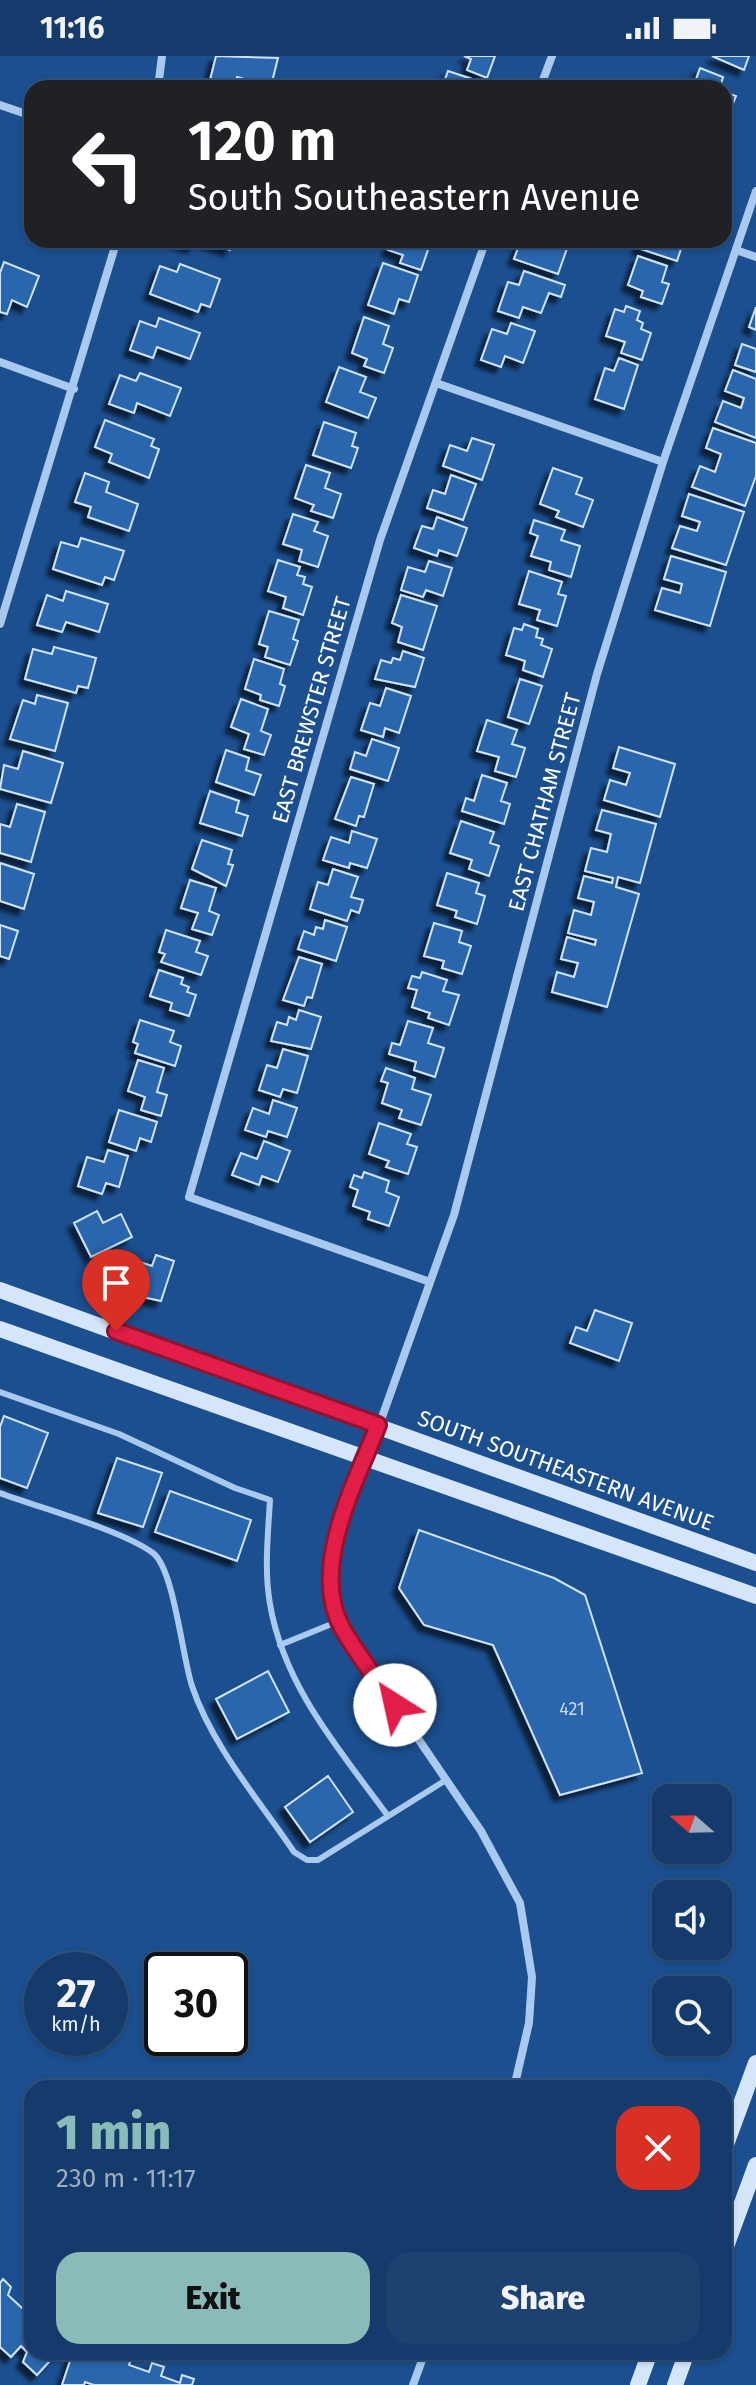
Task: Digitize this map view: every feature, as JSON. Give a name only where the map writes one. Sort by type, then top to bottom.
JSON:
[{"type":"main road","name":"SOUTH SOUTHEASTERN AVENUE","points":[[0,1290],[756,1563]]},
{"type":"main road","points":[[0,1329],[756,1596]]},
{"type":"main road","points":[[732,2128],[756,2063]]},
{"type":"main road","points":[[732,2230],[756,2165]]},
{"type":"main road","points":[[638,2385],[647,2360]]},
{"type":"main road","points":[[675,2385],[684,2360]]},
{"type":"street","points":[[159,80],[162,56]]},
{"type":"street","points":[[543,80],[552,56]]},
{"type":"street","points":[[0,105],[24,113]]},
{"type":"street","name":"EAST CHATHAM STREET","points":[[339,1621],[332,1602],[334,1552],[464,1181],[597,674],[663,462],[756,191]]},
{"type":"street","points":[[0,624],[36,495],[74,389],[115,248]]},
{"type":"street","name":"EAST BREWSTER STREET","points":[[430,1282],[189,1197],[380,540],[483,248]]},
{"type":"street","points":[[736,250],[756,257]]},
{"type":"street","points":[[0,362],[74,389]]},
{"type":"street","points":[[436,383],[663,462]]},
{"type":"street","points":[[339,1621],[508,1874],[520,1903],[532,1977],[529,2023],[516,2080]]},
{"type":"street","points":[[413,2385],[422,2360]]},
{"type":"lane","points":[[0,1392],[119,1434],[225,1483],[270,1500],[266,1562],[270,1604],[280,1645],[303,1699],[388,1816]]},
{"type":"lane","points":[[0,1493],[132,1541],[155,1555],[168,1574],[192,1688],[215,1735],[294,1852],[307,1860],[318,1860],[446,1780]]},
{"type":"lane","points":[[280,1645],[339,1621]]},
{"type":"building","points":[[216,56],[278,58],[272,80],[237,77],[236,80],[210,80]]},
{"type":"building","points":[[464,56],[495,56],[487,78],[467,70],[471,59]]},
{"type":"building","points":[[712,56],[749,56],[744,70]]},
{"type":"building","points":[[700,68],[723,77],[722,80],[696,80]]},
{"type":"building","points":[[448,71],[475,80],[445,80]]},
{"type":"building","points":[[429,248],[421,270],[400,263],[403,255],[388,250]]},
{"type":"building","points":[[518,248],[567,248],[558,274],[514,259]]},
{"type":"building","points":[[638,248],[681,248],[677,261]]},
{"type":"building","points":[[638,256],[667,266],[662,282],[669,284],[662,304],[641,297],[643,291],[628,285]]},
{"type":"building","points":[[4,262],[39,276],[27,307],[12,300],[7,314],[0,312],[0,273]]},
{"type":"building","points":[[383,263],[418,275],[409,302],[399,299],[394,314],[368,305]]},
{"type":"building","points":[[180,264],[220,279],[210,307],[201,304],[198,312],[150,294],[160,266],[177,272]]},
{"type":"building","points":[[524,271],[565,285],[561,297],[549,293],[541,313],[523,307],[519,318],[498,311],[508,282],[519,285]]},
{"type":"building","points":[[626,306],[640,311],[637,320],[643,323],[641,329],[651,333],[642,360],[621,353],[625,342],[606,336],[615,309],[624,312]]},
{"type":"building","points":[[756,307],[756,330],[749,327]]},
{"type":"building","points":[[364,317],[389,326],[383,344],[393,348],[384,373],[364,366],[367,359],[352,353]]},
{"type":"building","points":[[159,318],[200,333],[190,359],[157,347],[153,358],[130,350],[140,321],[156,327]]},
{"type":"building","points":[[511,323],[535,331],[523,363],[505,356],[501,367],[481,360],[492,329],[507,334]]},
{"type":"building","points":[[742,344],[756,349],[756,372],[735,365]]},
{"type":"building","points":[[619,358],[638,365],[624,409],[595,399],[605,368],[614,371]]},
{"type":"building","points":[[339,367],[366,377],[360,392],[376,398],[368,418],[326,402]]},
{"type":"building","points":[[733,370],[756,379],[756,438],[715,422],[723,401],[741,408],[744,398],[725,391]]},
{"type":"building","points":[[140,373],[181,388],[170,416],[137,403],[134,413],[109,404],[120,375],[136,381]]},
{"type":"building","points":[[105,420],[154,439],[151,446],[159,449],[149,478],[109,462],[112,454],[95,447]]},
{"type":"building","points":[[324,422],[356,433],[352,446],[358,448],[351,468],[313,455]]},
{"type":"building","points":[[713,428],[756,443],[756,476],[745,506],[692,487],[700,466],[715,472],[721,454],[706,448]]},
{"type":"building","points":[[472,438],[494,445],[482,480],[443,466],[450,445],[467,451]]},
{"type":"building","points":[[306,465],[330,473],[325,488],[341,494],[333,518],[311,511],[314,505],[295,498]]},
{"type":"building","points":[[553,468],[582,478],[576,494],[593,500],[583,527],[556,517],[559,511],[540,504]]},
{"type":"building","points":[[85,473],[109,482],[106,492],[138,504],[129,531],[88,517],[91,507],[75,502]]},
{"type":"building","points":[[451,475],[476,484],[463,520],[427,508],[433,490],[445,494]]},
{"type":"building","points":[[689,494],[744,512],[726,565],[672,548],[680,526],[697,531],[700,522],[682,516]]},
{"type":"building","points":[[293,514],[318,522],[314,531],[328,536],[318,567],[299,561],[302,550],[283,544]]},
{"type":"building","points":[[437,517],[467,528],[457,556],[439,550],[437,556],[414,548],[422,526],[433,529]]},
{"type":"building","points":[[534,520],[565,530],[561,540],[580,546],[571,577],[549,570],[551,562],[531,556],[538,536],[530,533]]},
{"type":"building","points":[[81,538],[124,551],[114,580],[105,577],[102,585],[53,569],[61,542],[78,547]]},
{"type":"building","points":[[671,556],[726,572],[710,626],[655,610],[662,588],[680,593],[682,584],[664,579]]},
{"type":"building","points":[[278,560],[300,567],[297,575],[305,577],[303,584],[312,587],[303,615],[283,608],[286,597],[268,591]]},
{"type":"building","points":[[429,561],[452,568],[443,596],[426,590],[423,597],[401,590],[408,567],[425,572]]},
{"type":"building","points":[[529,571],[562,582],[558,594],[566,596],[557,626],[537,620],[540,610],[519,604]]},
{"type":"building","points":[[66,591],[108,604],[99,632],[66,622],[62,632],[37,625],[47,595],[63,601]]},
{"type":"building","points":[[401,595],[437,606],[423,650],[398,642],[402,627],[392,623]]},
{"type":"building","points":[[269,611],[299,620],[293,639],[298,641],[290,665],[265,657],[268,647],[259,644]]},
{"type":"building","points":[[524,624],[538,629],[536,637],[543,639],[541,645],[552,649],[543,677],[523,670],[525,661],[506,655],[514,628],[522,630]]},
{"type":"building","points":[[54,647],[96,658],[88,688],[78,686],[76,693],[25,679],[33,649],[52,654]]},
{"type":"building","points":[[403,651],[424,658],[415,687],[375,679],[381,660],[391,663],[393,658],[400,660]]},
{"type":"building","points":[[254,659],[284,669],[280,684],[285,686],[279,706],[260,700],[261,695],[245,689]]},
{"type":"building","points":[[520,679],[542,686],[529,724],[508,717]]},
{"type":"building","points":[[386,688],[411,696],[399,733],[385,728],[383,737],[361,730],[370,703],[380,706]]},
{"type":"building","points":[[37,695],[68,703],[55,751],[10,739],[23,700],[35,704]]},
{"type":"building","points":[[241,699],[268,709],[261,731],[271,735],[264,755],[244,749],[249,734],[231,727]]},
{"type":"building","points":[[487,720],[517,730],[512,744],[525,748],[516,777],[495,771],[499,757],[477,751]]},
{"type":"building","points":[[372,739],[399,748],[388,781],[350,769],[355,752],[366,756]]},
{"type":"building","points":[[619,747],[675,764],[660,817],[604,800],[610,780],[626,785],[630,773],[613,768]]},
{"type":"building","points":[[226,750],[249,758],[246,770],[261,775],[254,795],[216,782]]},
{"type":"building","points":[[23,751],[63,763],[51,803],[0,789],[4,765],[18,769]]},
{"type":"building","points":[[482,775],[507,783],[501,801],[510,804],[504,824],[462,811],[466,798],[474,801]]},
{"type":"building","points":[[351,777],[374,784],[364,817],[359,816],[356,826],[335,819]]},
{"type":"building","points":[[210,791],[239,801],[236,812],[248,816],[242,836],[200,823]]},
{"type":"building","points":[[17,804],[45,812],[31,862],[0,853],[0,824],[10,827]]},
{"type":"building","points":[[602,810],[656,824],[640,883],[618,877],[616,887],[639,894],[607,1007],[552,992],[557,972],[574,977],[578,963],[561,959],[567,937],[595,945],[596,940],[568,933],[574,910],[591,915],[594,902],[578,898],[584,876],[612,883],[613,878],[585,871],[591,848],[607,852],[611,834],[596,830]]},
{"type":"building","points":[[461,821],[494,832],[490,843],[499,846],[489,876],[469,869],[472,860],[450,853]]},
{"type":"building","points":[[352,831],[377,839],[367,868],[350,863],[349,868],[323,860],[331,837],[349,843]]},
{"type":"building","points":[[202,840],[232,850],[228,864],[233,865],[226,886],[192,869]]},
{"type":"building","points":[[0,863],[34,874],[24,909],[0,901]]},
{"type":"building","points":[[333,869],[358,877],[351,897],[363,900],[359,913],[351,910],[347,921],[310,909],[318,882],[328,885]]},
{"type":"building","points":[[447,873],[479,883],[476,893],[485,896],[477,924],[455,917],[457,911],[437,905]]},
{"type":"building","points":[[190,880],[216,888],[209,911],[219,915],[212,935],[192,929],[198,913],[181,908]]},
{"type":"building","points":[[325,920],[347,927],[336,961],[298,949],[304,931],[314,935],[316,927],[323,929]]},
{"type":"building","points":[[434,923],[462,931],[459,942],[471,946],[462,974],[442,968],[444,961],[424,956]]},
{"type":"building","points":[[0,925],[18,931],[9,959],[0,956]]},
{"type":"building","points":[[166,930],[200,941],[196,952],[208,956],[201,975],[161,962],[165,954],[159,952]]},
{"type":"building","points":[[299,957],[322,964],[312,998],[307,997],[304,1006],[283,1000]]},
{"type":"building","points":[[159,970],[183,978],[181,984],[189,987],[187,992],[196,995],[189,1016],[170,1010],[172,1003],[150,996]]},
{"type":"building","points":[[422,972],[447,980],[443,991],[459,995],[449,1025],[428,1018],[430,1013],[412,1007],[417,990],[408,988],[412,976],[420,978]]},
{"type":"building","points":[[299,1010],[321,1017],[311,1049],[271,1041],[277,1022],[287,1025],[289,1017],[296,1020]]},
{"type":"building","points":[[140,1020],[174,1031],[170,1042],[181,1046],[175,1066],[135,1053],[138,1044],[133,1042]]},
{"type":"building","points":[[408,1021],[433,1028],[428,1043],[444,1048],[435,1077],[414,1070],[416,1062],[389,1054],[392,1043],[400,1045]]},
{"type":"building","points":[[283,1049],[308,1056],[297,1093],[283,1089],[280,1097],[259,1090],[267,1065],[277,1068]]},
{"type":"building","points":[[138,1060],[164,1068],[157,1092],[167,1095],[161,1116],[141,1110],[145,1097],[128,1091]]},
{"type":"building","points":[[386,1068],[415,1078],[412,1089],[431,1095],[421,1125],[399,1118],[402,1110],[382,1103],[388,1083],[381,1081]]},
{"type":"building","points":[[273,1100],[297,1108],[287,1137],[268,1131],[266,1137],[245,1130],[253,1108],[269,1114]]},
{"type":"building","points":[[119,1110],[157,1122],[151,1142],[140,1138],[136,1151],[109,1142]]},
{"type":"building","points":[[379,1123],[411,1134],[407,1144],[417,1147],[408,1174],[386,1167],[389,1161],[369,1154]]},
{"type":"building","points":[[264,1141],[290,1151],[278,1182],[262,1176],[259,1185],[232,1175],[241,1153],[257,1159]]},
{"type":"building","points":[[108,1150],[128,1156],[119,1187],[106,1183],[102,1194],[78,1186],[87,1157],[104,1162]]},
{"type":"building","points":[[364,1172],[389,1181],[386,1192],[399,1197],[389,1226],[368,1219],[370,1212],[353,1206],[358,1190],[350,1187],[354,1175],[362,1178]]},
{"type":"building","points":[[97,1211],[103,1223],[121,1214],[132,1237],[91,1257],[74,1223]]},
{"type":"building","points":[[156,1255],[174,1261],[161,1301],[129,1294],[140,1262],[152,1266]]},
{"type":"building","points":[[595,1310],[632,1323],[619,1361],[570,1343],[576,1327],[587,1331]]},
{"type":"building","points":[[4,1416],[48,1433],[27,1488],[0,1478],[0,1427]]},
{"type":"building","points":[[117,1458],[162,1473],[143,1527],[98,1513]]},
{"type":"building","points":[[170,1491],[251,1520],[237,1561],[155,1532]]},
{"type":"building","points":[[419,1530],[554,1578],[585,1595],[642,1773],[560,1795],[493,1645],[424,1625],[399,1588]]},
{"type":"building","points":[[268,1671],[289,1712],[237,1739],[216,1699]]},
{"type":"building","points":[[328,1776],[353,1812],[310,1842],[285,1807]]},
{"type":"building","points":[[3,2279],[11,2287],[8,2295],[22,2308],[24,2306],[24,2349],[21,2346],[11,2357],[0,2347],[0,2283]]},
{"type":"building","points":[[24,2360],[51,2360],[37,2375]]},
{"type":"building","points":[[70,2360],[131,2360],[129,2365],[149,2372],[152,2363],[164,2367],[161,2376],[180,2383],[182,2375],[194,2379],[192,2385],[94,2385],[85,2382],[84,2385],[62,2385]]},
{"type":"route","points":[[116,1331],[378,1425],[334,1552],[332,1602],[342,1627],[395,1705]]}]
